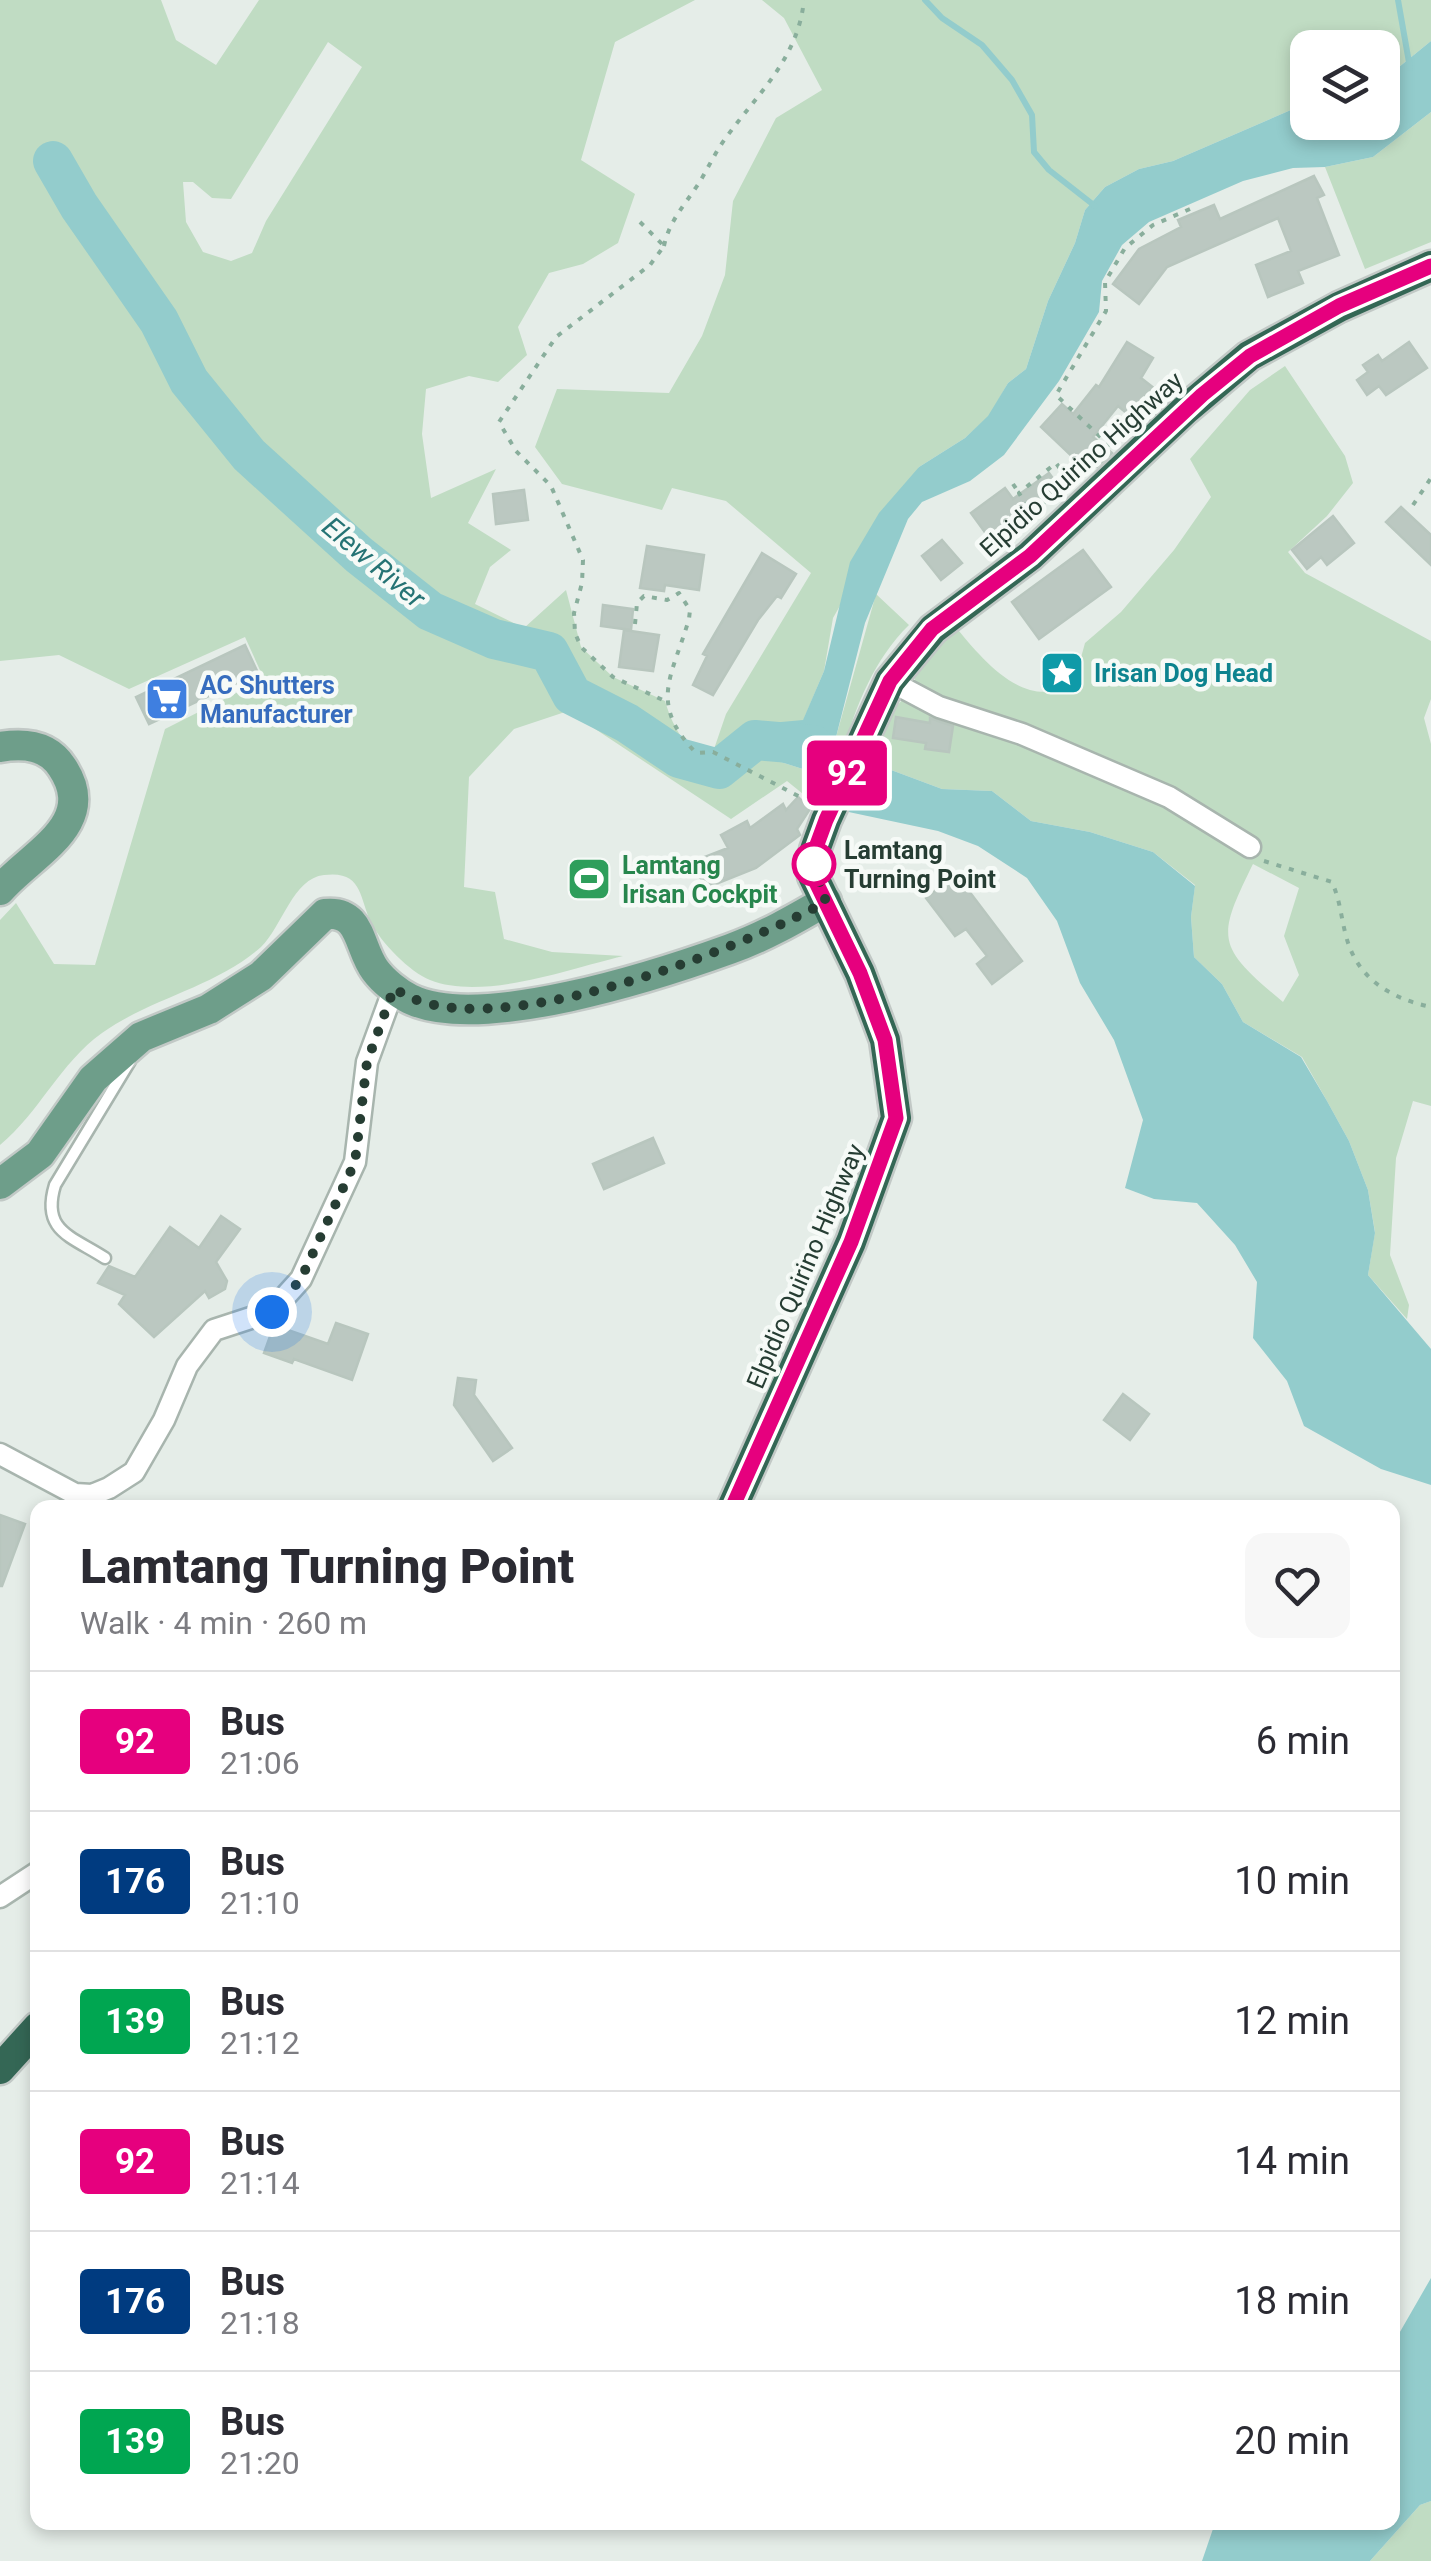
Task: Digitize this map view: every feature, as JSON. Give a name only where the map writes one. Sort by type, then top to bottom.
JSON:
[{"type":"highway","name":"Elpidio Quirino Highway","points":[[736,1500],[858,1228],[896,1118],[885,1040],[813,876],[823,805],[861,741],[890,681],[932,629],[1030,556],[1234,368],[1276,338],[1431,266]]},
{"type":"highway","points":[[0,2069],[30,2036]]},
{"type":"main road","points":[[0,747],[24,744],[57,760],[72,788],[74,805],[67,828],[0,890]]},
{"type":"main road","points":[[0,1184],[40,1154],[94,1079],[141,1037],[209,1009],[262,976],[325,914],[336,913],[355,924],[376,971],[394,988],[429,1006],[453,1010],[490,1009],[576,995],[732,948],[826,902]]},
{"type":"street","points":[[890,681],[939,706],[1022,734],[1169,797],[1250,847]]},
{"type":"street","points":[[0,1454],[75,1494],[92,1496],[109,1488],[134,1472],[164,1420],[186,1366],[214,1330],[272,1312],[301,1279],[355,1162],[367,1062],[394,988]]},
{"type":"street","points":[[0,1897],[30,1877]]},
{"type":"lane","points":[[106,1258],[54,1223],[48,1208],[55,1186],[102,1112],[141,1037]]},
{"type":"path","points":[[665,701],[613,677],[581,647],[574,614],[583,560],[551,486],[516,452],[499,422],[556,337],[650,265],[664,246],[668,225],[708,171],[724,141],[783,66],[801,28],[804,0]]},
{"type":"path","points":[[1120,455],[1056,395],[1106,311],[1105,282],[1125,248],[1153,225],[1197,206]]},
{"type":"path","points":[[640,222],[664,246]]},
{"type":"path","points":[[1019,494],[1056,463],[1070,480],[1032,514]]},
{"type":"path","points":[[1413,506],[1431,478]]},
{"type":"path","points":[[1013,484],[1027,508]]},
{"type":"path","points":[[635,624],[637,603],[644,596],[667,600],[679,594],[690,610],[665,701],[671,720],[696,753],[713,752],[748,774],[823,805]]},
{"type":"path","points":[[1250,847],[1266,863],[1332,882],[1339,897],[1346,938],[1361,972],[1374,984],[1412,1003],[1431,1007]]},
{"type":"green space","points":[[0,0],[161,0],[176,40],[216,65],[259,0],[695,0],[615,42],[581,160],[635,194],[618,243],[583,264],[549,273],[518,327],[527,355],[498,382],[469,376],[426,389],[422,434],[431,498],[496,469],[468,523],[511,550],[490,567],[475,604],[524,628],[566,590],[581,647],[613,677],[665,701],[684,741],[705,755],[713,752],[726,714],[811,573],[726,501],[672,488],[662,510],[562,484],[535,447],[557,389],[669,393],[702,336],[725,275],[733,201],[776,118],[822,90],[784,18],[762,0],[1431,0],[1431,41],[1400,66],[1400,30],[1290,30],[1290,110],[1173,161],[1139,169],[1105,187],[1085,210],[1075,243],[1048,301],[1026,369],[1008,383],[989,416],[965,438],[919,467],[833,618],[824,671],[803,721],[768,758],[806,770],[825,791],[819,807],[787,781],[731,819],[568,711],[514,729],[469,777],[464,887],[495,892],[504,939],[552,952],[623,956],[526,981],[451,986],[422,976],[388,947],[375,930],[353,881],[337,875],[313,878],[296,894],[261,947],[243,961],[141,1010],[87,1045],[0,1145],[0,920],[16,903],[54,964],[95,965],[165,729],[264,679],[245,637],[129,689],[59,655],[0,661]],"holes":[[[328,42],[362,67],[266,221],[252,253],[231,261],[203,252],[186,222],[183,182],[193,182],[212,198],[231,199]]]},
{"type":"green space","points":[[1431,112],[1431,242],[1365,269],[1325,167],[1373,157],[1400,140]]},
{"type":"green space","points":[[1285,366],[1345,456],[1353,483],[1327,516],[1288,552],[1305,573],[1431,641],[1431,699],[1424,718],[1431,744],[1431,1106],[1413,1101],[1396,1158],[1390,1255],[1409,1305],[1407,1319],[1368,1275],[1375,1232],[1368,1190],[1349,1141],[1302,1057],[1243,1022],[1222,984],[1194,957],[1191,917],[1195,885],[1153,852],[1090,832],[1031,821],[992,791],[942,789],[867,761],[883,721],[914,687],[917,662],[954,625],[992,667],[1022,687],[1056,691],[1074,683],[1085,643],[1121,612],[1174,550],[1211,497],[1190,459],[1250,390]],"holes":[[[1253,864],[1299,888],[1284,936],[1299,975],[1283,1002],[1234,954],[1229,926]]]},
{"type":"green space","points":[[876,594],[909,625],[886,652],[868,683],[843,751],[836,737]]},
{"type":"green space","points":[[1431,2501],[1431,2561],[1370,2561],[1400,2530],[1420,2505]]},
{"type":"water","points":[[1431,41],[1431,112],[1400,136],[1400,66]]},
{"type":"water","points":[[1290,110],[1290,140],[1395,140],[1373,157],[1325,167],[1293,168],[1243,181],[1149,222],[1122,245],[1102,281],[1099,312],[1059,381],[1004,455],[970,481],[922,502],[908,519],[865,623],[836,737],[843,751],[942,789],[992,791],[1031,821],[1090,832],[1153,852],[1195,886],[1191,917],[1194,957],[1222,984],[1243,1022],[1301,1057],[1349,1141],[1368,1190],[1375,1233],[1368,1275],[1431,1349],[1431,1485],[1381,1469],[1304,1426],[1287,1381],[1253,1338],[1257,1282],[1235,1245],[1197,1203],[1154,1199],[1125,1188],[1143,1120],[1114,1040],[1080,983],[1057,921],[1027,878],[978,846],[938,831],[844,811],[806,770],[768,758],[770,723],[803,720],[824,671],[850,562],[879,513],[919,467],[965,438],[988,416],[1008,383],[1026,369],[1048,301],[1075,243],[1085,210],[1105,187],[1139,169],[1173,161]]},
{"type":"water","points":[[1431,2278],[1431,2501],[1420,2505],[1400,2527],[1400,2332]]},
{"type":"water","points":[[1213,2530],[1398,2530],[1370,2561],[1202,2561]]},
{"type":"building","points":[[1314,176],[1324,195],[1317,198],[1339,255],[1298,271],[1303,283],[1268,297],[1256,265],[1291,251],[1278,218],[1167,267],[1139,304],[1113,284],[1139,249],[1181,227],[1178,220],[1214,205],[1220,219]]},
{"type":"building","points":[[1127,342],[1153,358],[1141,378],[1164,396],[1141,425],[1118,406],[1093,437],[1112,453],[1097,467],[1086,457],[1080,464],[1041,427],[1062,404],[1073,414],[1096,385],[1099,387]]},
{"type":"building","points":[[1409,342],[1427,368],[1386,395],[1379,386],[1367,395],[1357,380],[1368,372],[1363,365],[1378,355],[1382,361]]},
{"type":"building","points":[[1049,473],[1060,488],[992,542],[971,513],[1005,488],[1013,499]]},
{"type":"building","points":[[524,490],[528,520],[496,524],[493,494]]},
{"type":"building","points":[[1401,507],[1431,535],[1431,565],[1386,522]]},
{"type":"building","points":[[1333,516],[1354,543],[1327,565],[1321,557],[1307,569],[1292,550]]},
{"type":"building","points":[[942,540],[962,563],[941,580],[922,556]]},
{"type":"building","points":[[647,546],[704,555],[699,590],[665,585],[664,591],[640,588]]},
{"type":"building","points":[[1083,550],[1111,587],[1039,639],[1012,602]]},
{"type":"building","points":[[762,553],[796,574],[781,598],[777,596],[758,620],[713,695],[693,685],[707,656],[703,654]]},
{"type":"building","points":[[603,605],[633,609],[631,630],[601,626]]},
{"type":"building","points":[[624,630],[659,635],[653,671],[619,667]]},
{"type":"building","points":[[245,645],[258,673],[149,724],[136,697]]},
{"type":"building","points":[[896,717],[930,723],[930,718],[953,726],[949,752],[925,749],[926,743],[893,738]]},
{"type":"building","points":[[798,797],[810,809],[797,829],[800,835],[756,868],[706,888],[692,862],[728,848],[721,835],[747,821],[750,828],[783,804],[786,810]]},
{"type":"building","points":[[956,874],[1022,961],[992,984],[977,964],[987,956],[966,929],[955,936],[926,898]]},
{"type":"building","points":[[653,1138],[664,1163],[604,1189],[593,1164]]},
{"type":"building","points":[[221,1216],[240,1229],[216,1262],[227,1281],[225,1289],[209,1298],[205,1291],[154,1337],[119,1304],[125,1295],[98,1283],[109,1266],[135,1277],[170,1227],[199,1248]]},
{"type":"building","points":[[336,1323],[368,1334],[352,1380],[294,1359],[292,1363],[264,1353],[274,1325],[328,1344]]},
{"type":"building","points":[[458,1378],[476,1380],[474,1395],[512,1448],[493,1461],[454,1405]]},
{"type":"building","points":[[1123,1394],[1149,1414],[1130,1440],[1104,1420]]},
{"type":"building","points":[[0,1515],[25,1524],[2,1586],[0,1586]]},
{"type":"waterway","points":[[925,0],[942,18],[982,45],[1012,80],[1032,115],[1034,152],[1049,170],[1095,206]]},
{"type":"waterway","points":[[1398,0],[1410,68]]},
{"type":"waterway","name":"Elew River","points":[[53,161],[79,206],[159,321],[189,381],[249,455],[359,555],[430,611],[494,639],[549,652],[572,695],[627,723],[679,758],[719,769],[755,740],[813,745]]},
{"type":"bus line","name":"92","points":[[736,1500],[870,1198],[896,1118],[885,1040],[860,973],[813,876],[815,850],[826,820],[890,681],[932,629],[1030,556],[1082,511],[1220,379],[1276,338],[1431,266]]},
{"type":"place","name":"Irisan Dog Head","points":[[1062,673]]},
{"type":"place","name":"AC Shutters Manufacturer","points":[[167,699]]},
{"type":"place","name":"Lamtang Turning Point","points":[[814,864]]},
{"type":"place","name":"Lamtang Irisan Cockpit","points":[[589,879]]},
{"type":"route","points":[[272,1312],[301,1279],[355,1162],[367,1062],[394,988],[429,1006],[490,1009],[576,995],[650,974],[732,948],[826,902],[814,864]]}]
